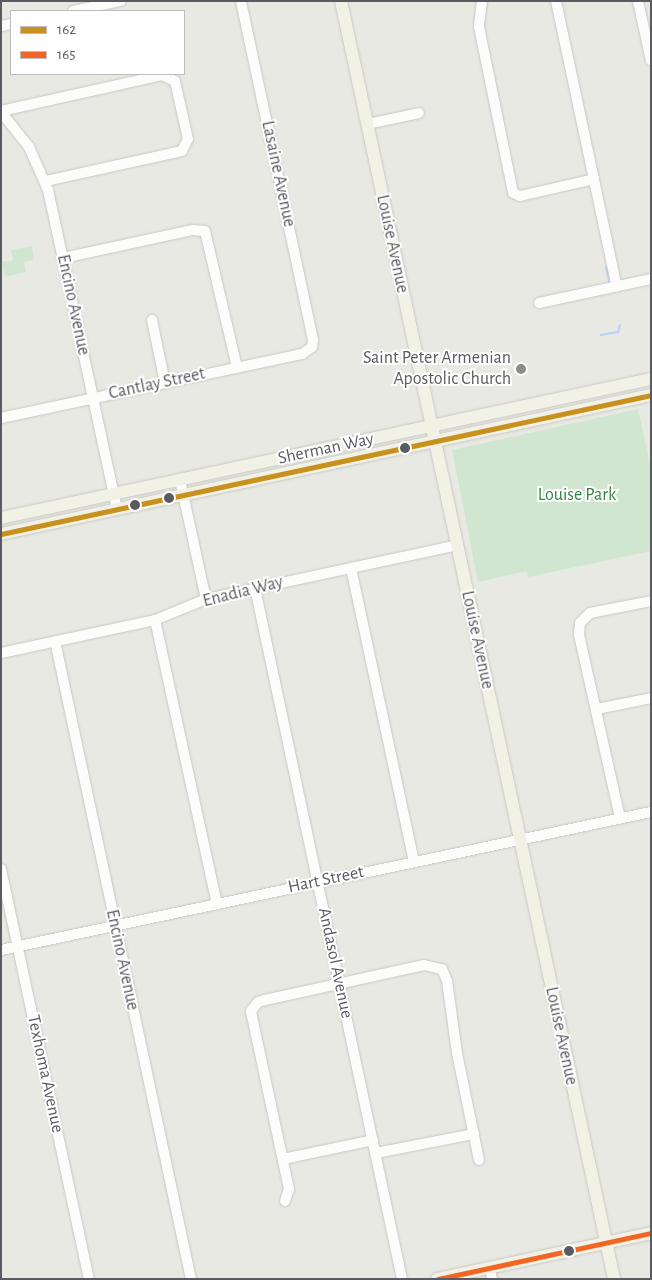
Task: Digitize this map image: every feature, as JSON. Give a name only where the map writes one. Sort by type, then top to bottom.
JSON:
[{"type":"main road","name":"Louise Avenue","points":[[341,1],[614,1279]]},
{"type":"main road","name":"Sherman Way","points":[[1,518],[651,379]]},
{"type":"main road","name":"Sherman Way","points":[[1,534],[651,394]]},
{"type":"main road","points":[[437,1279],[491,1273],[606,1242],[651,1233]]},
{"type":"street","points":[[78,10],[122,1]]},
{"type":"street","name":"Lasaine Avenue","points":[[241,1],[313,340],[312,347]]},
{"type":"street","points":[[482,1],[479,26],[515,195],[594,179]]},
{"type":"street","points":[[556,1],[617,286]]},
{"type":"street","points":[[638,1],[651,61]]},
{"type":"street","points":[[1,111],[162,75],[172,77],[176,85],[188,139],[182,151],[45,181]]},
{"type":"street","name":"Encino Avenue","points":[[1,111],[29,147],[45,181],[117,509]]},
{"type":"street","points":[[367,124],[419,113]]},
{"type":"street","points":[[63,258],[193,230],[206,231],[237,367]]},
{"type":"street","points":[[539,303],[651,279]]},
{"type":"street","points":[[152,320],[165,383]]},
{"type":"street","name":"Cantlay Street","points":[[1,418],[302,354],[312,347]]},
{"type":"street","points":[[180,480],[206,599]]},
{"type":"street","name":"Enadia Way","points":[[1,653],[155,620],[206,599],[457,545]]},
{"type":"street","points":[[351,568],[414,861]]},
{"type":"street","name":"Andasol Avenue","points":[[255,588],[402,1279]]},
{"type":"street","points":[[620,818],[579,634],[581,619],[590,613],[651,601]]},
{"type":"street","points":[[155,620],[217,904]]},
{"type":"street","name":"Encino Avenue","points":[[55,641],[191,1279]]},
{"type":"street","points":[[597,709],[651,698]]},
{"type":"street","name":"Hart Street","points":[[1,950],[651,812]]},
{"type":"street","name":"Texhoma Avenue","points":[[1,869],[89,1279]]},
{"type":"street","points":[[285,1201],[289,1189],[251,1019],[254,1006],[266,1000],[424,965],[442,969],[448,988],[457,1053],[479,1160]]},
{"type":"street","points":[[376,1153],[474,1134]]},
{"type":"street","points":[[282,1159],[373,1140]]},
{"type":"green space","points":[[32,246],[34,260],[24,262],[26,272],[5,277],[2,262],[13,260],[11,250]]},
{"type":"green space","name":"Louise Park","points":[[638,409],[651,469],[651,551],[528,577],[527,571],[478,582],[452,450]]},
{"type":"waterway","points":[[606,267],[610,284]]},
{"type":"waterway","points":[[601,335],[618,332],[620,325]]},
{"type":"transit line","name":"162","points":[[1,534],[651,395]]},
{"type":"transit line","name":"165","points":[[438,1279],[651,1233]]},
{"type":"place","name":"Saint Peter Armenian Apostolic Church","points":[[521,369]]}]
